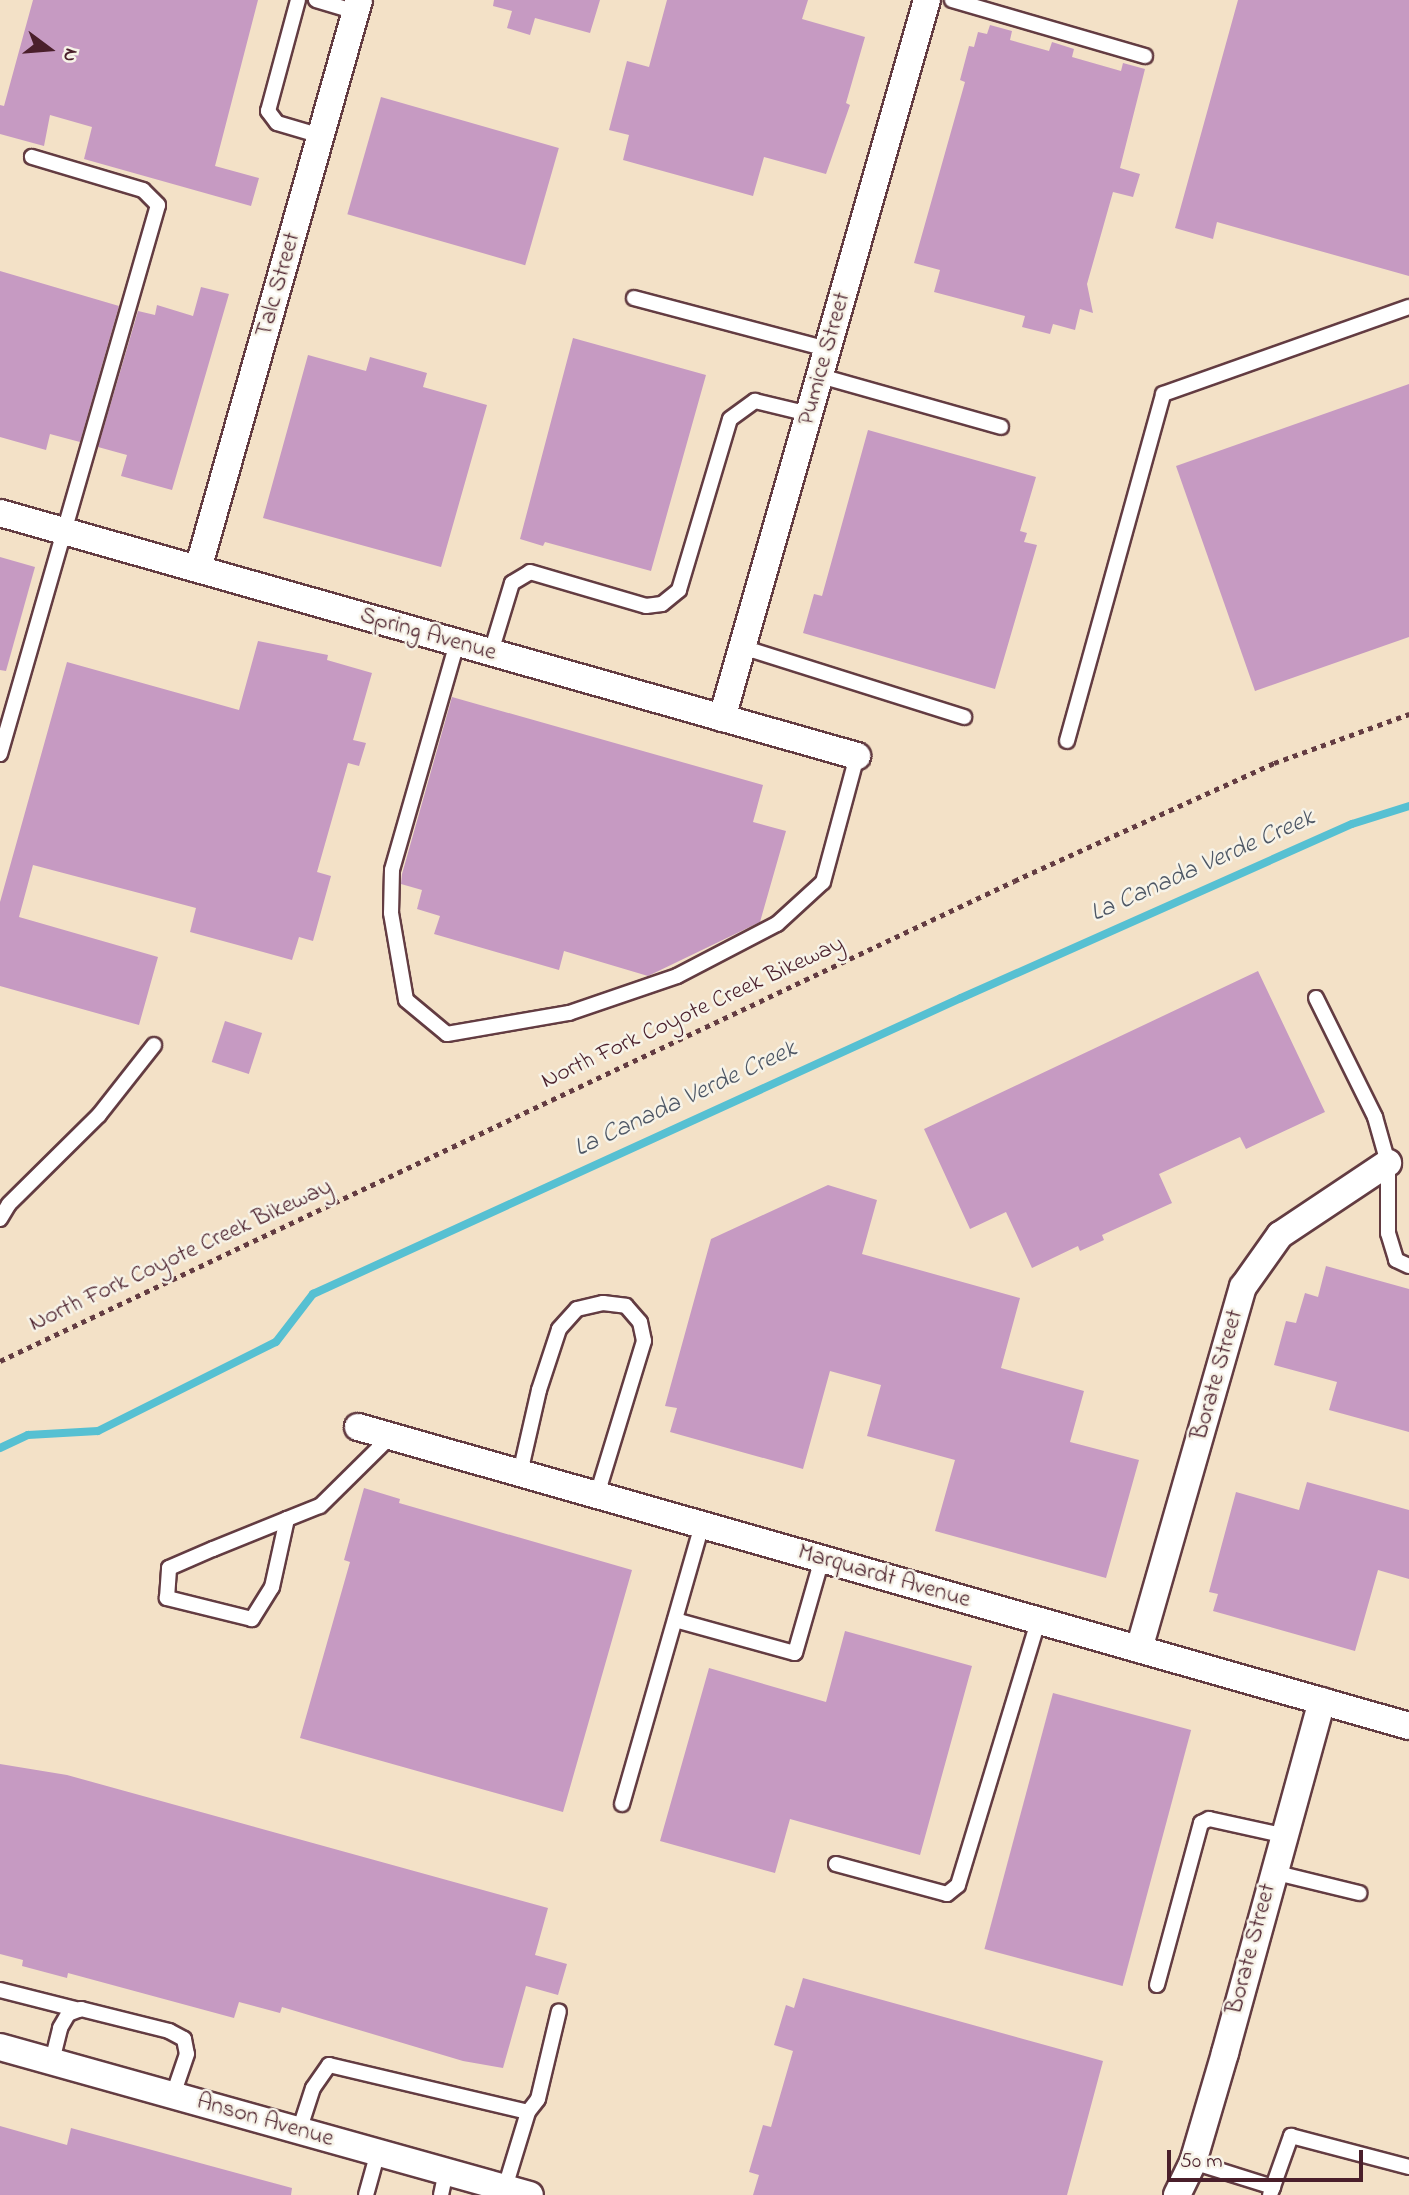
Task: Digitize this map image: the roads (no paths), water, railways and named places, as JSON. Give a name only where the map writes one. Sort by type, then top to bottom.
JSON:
[{"type":"street","name":"Pumice Street","points":[[722,718],[927,0]]},
{"type":"street","name":"Talc Street","points":[[198,569],[358,6]]},
{"type":"street","name":"Spring Avenue","points":[[0,513],[857,756]]},
{"type":"street","name":"Borate Street","points":[[1139,1650],[1243,1287],[1280,1235],[1388,1163]]},
{"type":"street","name":"Marquardt Avenue","points":[[358,1427],[1409,1726]]},
{"type":"street","name":"Borate Street","points":[[1177,2195],[1193,2162],[1282,1835],[1322,1701]]},
{"type":"street","name":"Anson Avenue","points":[[0,2047],[378,2152],[443,2183],[530,2195]]},
{"type":"lane","points":[[298,0],[268,111],[277,123],[321,136]]},
{"type":"lane","points":[[316,0],[358,6]]},
{"type":"lane","points":[[952,0],[1145,56]]},
{"type":"lane","points":[[0,754],[158,205],[143,190],[32,157]]},
{"type":"lane","points":[[634,298],[827,349]]},
{"type":"lane","points":[[1066,741],[1163,394],[1409,307]]},
{"type":"lane","points":[[820,376],[1001,427]]},
{"type":"lane","points":[[491,652],[512,583],[530,572],[646,606],[662,604],[679,590],[730,419],[755,401],[809,414]]},
{"type":"lane","points":[[457,643],[392,870],[391,891],[406,1000],[447,1034],[569,1013],[677,976],[777,924],[824,882],[857,756]]},
{"type":"lane","points":[[742,647],[964,717]]},
{"type":"lane","points":[[1316,998],[1375,1117],[1388,1163],[1388,1233],[1396,1260],[1409,1266]]},
{"type":"lane","points":[[0,1219],[9,1204],[99,1115],[155,1045]]},
{"type":"lane","points":[[520,1474],[539,1390],[559,1329],[577,1309],[603,1303],[626,1306],[640,1322],[644,1341],[597,1495]]},
{"type":"lane","points":[[287,1519],[272,1587],[252,1619],[166,1598],[169,1568],[287,1519],[320,1506],[390,1437]]},
{"type":"lane","points":[[622,1804],[702,1525]]},
{"type":"lane","points":[[676,1620],[795,1653],[822,1559]]},
{"type":"lane","points":[[836,1864],[947,1894],[958,1885],[1038,1620]]},
{"type":"lane","points":[[1157,1985],[1201,1823],[1209,1819],[1282,1835]]},
{"type":"lane","points":[[1273,1872],[1359,1893]]},
{"type":"lane","points":[[0,1990],[169,2031],[184,2039],[187,2053],[173,2095]]},
{"type":"lane","points":[[52,2061],[60,2028],[68,2014],[79,2010]]},
{"type":"lane","points":[[504,2192],[527,2112],[538,2099],[559,2011]]},
{"type":"lane","points":[[299,2131],[313,2088],[329,2066],[527,2112]]},
{"type":"lane","points":[[1193,2162],[1271,2191],[1291,2136],[1409,2167]]},
{"type":"lane","points":[[366,2195],[378,2152]]},
{"type":"waterway","name":"La Canada Verde Creek","points":[[0,1448],[28,1435],[98,1431],[276,1342],[313,1294],[961,998],[1352,824],[1409,806]]}]
